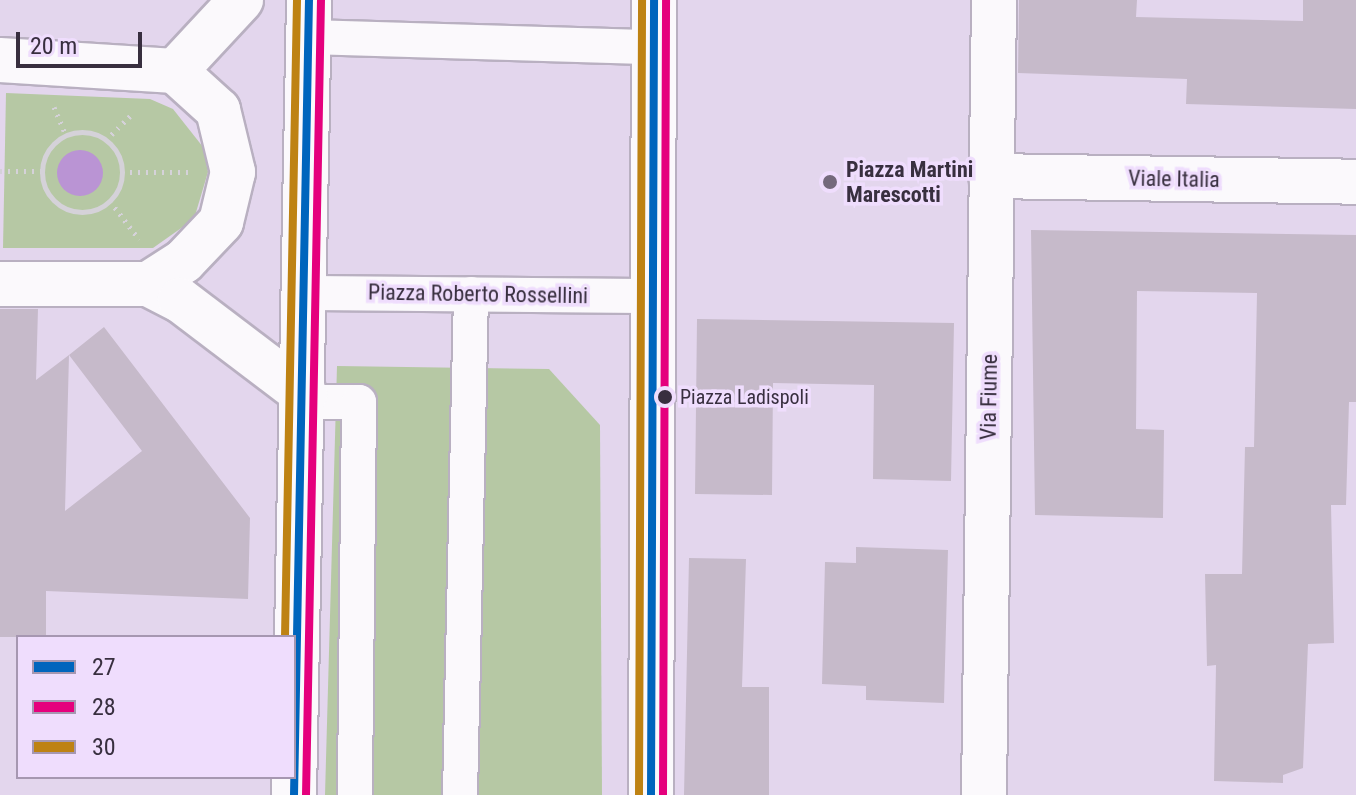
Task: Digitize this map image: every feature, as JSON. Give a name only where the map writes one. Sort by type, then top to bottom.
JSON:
[{"type":"street","points":[[175,71],[241,0]]},
{"type":"street","points":[[651,795],[654,0]]},
{"type":"street","name":"Via Fiume","points":[[984,795],[994,0]]},
{"type":"street","points":[[296,716],[309,18],[653,47]]},
{"type":"street","points":[[0,60],[175,71],[218,110],[233,172],[221,222],[195,251],[148,284]]},
{"type":"street","name":"Viale Italia","points":[[991,176],[1356,182]]},
{"type":"street","points":[[0,284],[148,284],[180,300],[304,398],[359,402],[355,795]]},
{"type":"street","name":"Piazza Roberto Rossellini","points":[[303,293],[652,296]]},
{"type":"street","points":[[460,795],[471,294]]},
{"type":"path","points":[[87,132],[111,144],[122,172],[108,203],[84,213],[49,196],[41,171],[50,146],[87,132]]},
{"type":"path","points":[[0,171],[41,171]]},
{"type":"path","points":[[122,172],[233,172]]},
{"type":"green space","points":[[6,93],[150,99],[173,109],[203,147],[208,172],[194,219],[153,248],[3,248]]},
{"type":"green space","points":[[337,366],[549,369],[600,425],[602,795],[325,795]]},
{"type":"shaded area","points":[[80,150],[96,157],[103,173],[96,189],[80,196],[64,189],[57,173],[64,157]]},
{"type":"building","points":[[1019,0],[1137,0],[1136,17],[1303,21],[1303,0],[1356,0],[1356,109],[1186,104],[1187,79],[1018,73]]},
{"type":"building","points":[[1031,230],[1356,235],[1356,402],[1349,402],[1346,505],[1331,505],[1334,643],[1308,644],[1303,768],[1283,775],[1283,783],[1214,781],[1216,665],[1207,666],[1205,574],[1242,574],[1245,447],[1254,447],[1257,293],[1137,291],[1136,429],[1164,430],[1163,518],[1035,515]]},
{"type":"building","points":[[0,309],[38,309],[36,380],[104,327],[250,518],[248,599],[46,591],[46,635],[0,637]],"holes":[[[69,355],[142,451],[65,511]]]},
{"type":"building","points":[[697,319],[954,323],[951,481],[873,479],[874,385],[773,383],[772,495],[695,494]]},
{"type":"building","points":[[856,547],[948,550],[944,703],[866,700],[866,686],[822,684],[825,562],[856,563]]},
{"type":"building","points":[[689,558],[746,559],[742,687],[769,687],[769,795],[684,795]]},
{"type":"transit line","name":"30","points":[[285,635],[297,0]]},
{"type":"transit line","name":"27","points":[[296,689],[309,0]]},
{"type":"transit line","name":"28","points":[[306,795],[321,0]]},
{"type":"transit line","name":"30","points":[[639,795],[642,0]]},
{"type":"transit line","name":"27","points":[[651,795],[654,0]]},
{"type":"transit line","name":"28","points":[[663,795],[666,0]]},
{"type":"transit line","name":"27","points":[[294,779],[294,795]]},
{"type":"place","name":"Piazza Martini Marescotti","points":[[830,182]]},
{"type":"place","name":"Piazza Ladispoli","points":[[665,397]]}]
